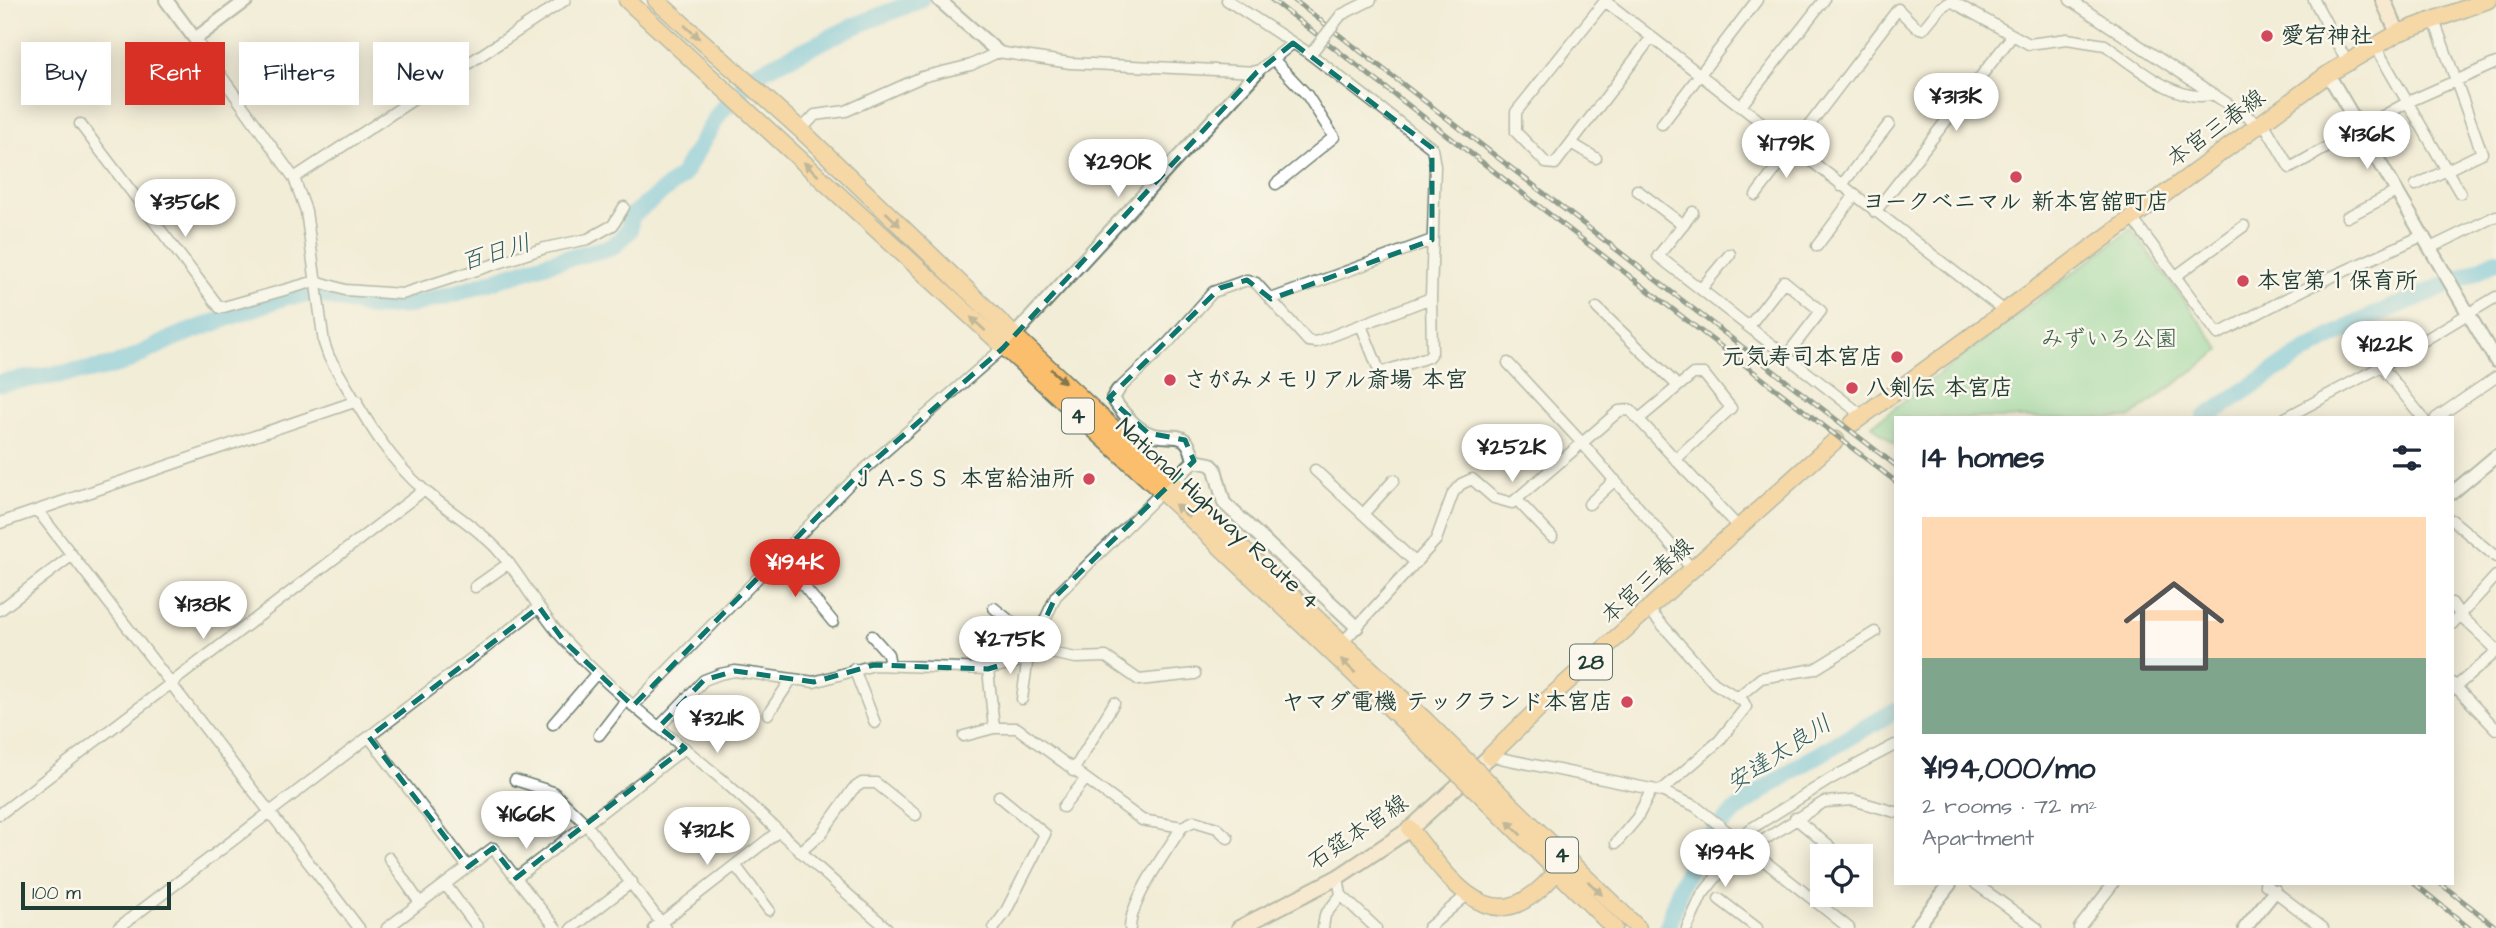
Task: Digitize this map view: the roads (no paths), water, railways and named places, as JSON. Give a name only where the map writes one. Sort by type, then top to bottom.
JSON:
[{"type":"main road","name":"National Highway Route 4","points":[[627,0],[1009,341],[1168,487],[1489,793],[1562,866],[1614,928]]},
{"type":"main road","name":"National Highway Route 4","points":[[656,0],[801,130],[1009,341]]},
{"type":"main road","points":[[2383,0],[2398,33]]},
{"type":"main road","name":"本宮三春線","points":[[1858,419],[2328,74],[2398,33],[2488,0]]},
{"type":"main road","name":"本宮三春線","points":[[1490,755],[1546,701],[1836,440]]},
{"type":"main road","name":"National Highway Route 4","points":[[1168,487],[1344,641],[1420,725]]},
{"type":"main road","name":"石筵本宮線","points":[[1239,928],[1338,877],[1410,829],[1490,755]]},
{"type":"main road","points":[[1410,829],[1468,894],[1490,907],[1510,907],[1532,895],[1562,866]]},
{"type":"main road","name":"National Highway Route 4","points":[[1562,866],[1634,924]]},
{"type":"street","points":[[166,0],[294,178],[306,211],[317,306],[330,357],[385,450],[424,490],[482,534],[509,563],[565,641],[596,674],[685,748],[887,928]]},
{"type":"street","points":[[195,39],[247,0]]},
{"type":"street","points":[[294,178],[565,0]]},
{"type":"street","points":[[1227,0],[1293,43],[1312,52],[1432,148],[1435,166],[1432,352],[1428,357],[1380,373],[1361,325]]},
{"type":"street","points":[[1312,52],[1341,15],[1371,0]]},
{"type":"street","points":[[1662,124],[1757,0]]},
{"type":"street","points":[[1741,106],[1824,0]]},
{"type":"street","points":[[2070,0],[2261,123],[2290,168],[2407,102],[2454,79],[2496,63]]},
{"type":"street","points":[[2314,0],[2347,62]]},
{"type":"street","points":[[1651,38],[1571,143],[1551,165],[1517,132],[1516,112],[1606,1],[2006,312]]},
{"type":"street","points":[[1756,195],[1898,9],[1916,27],[1923,29],[1941,7],[1951,2],[2036,45],[2067,38],[2095,42],[2105,45],[2173,89],[2201,96],[2213,94]]},
{"type":"street","points":[[942,4],[998,52],[1083,64],[1257,72]]},
{"type":"street","points":[[2416,185],[2482,153],[2434,20]]},
{"type":"street","points":[[1875,212],[2013,35]]},
{"type":"street","points":[[599,735],[858,475],[1009,341],[1257,72],[1293,43]]},
{"type":"street","points":[[2375,46],[2460,192]]},
{"type":"street","points":[[801,130],[815,116],[846,111],[922,77],[971,65],[998,52]]},
{"type":"street","points":[[1273,59],[1307,95],[1335,137],[1276,184]]},
{"type":"street","points":[[2328,74],[2433,249],[2496,361]]},
{"type":"street","points":[[80,124],[220,308],[316,283],[345,290],[402,294],[534,251],[588,239],[613,225],[624,207]]},
{"type":"street","points":[[1841,186],[1889,124]]},
{"type":"street","points":[[1571,143],[1596,158]]},
{"type":"street","points":[[1637,190],[1683,225]]},
{"type":"street","points":[[2347,217],[2398,191]]},
{"type":"street","points":[[1817,246],[1854,196]]},
{"type":"street","points":[[1693,212],[1658,256],[1786,356],[1858,419]]},
{"type":"street","points":[[2433,249],[2496,216]]},
{"type":"street","points":[[2132,218],[2218,334],[2307,288],[2424,235]]},
{"type":"street","points":[[2176,276],[2244,226]]},
{"type":"street","points":[[1271,299],[1432,240]]},
{"type":"street","points":[[1701,289],[1730,254]]},
{"type":"street","points":[[1194,461],[1185,440],[1175,435],[1148,433],[1124,413],[1113,398],[1118,390],[1168,343],[1213,292],[1247,280],[1256,283],[1308,341],[1316,342],[1431,298]]},
{"type":"street","points":[[1749,326],[1784,281],[1821,311],[1786,356]]},
{"type":"street","points":[[2289,416],[2381,366],[2466,309],[2496,297]]},
{"type":"street","points":[[1597,308],[1677,385]]},
{"type":"street","points":[[1508,363],[1693,570]]},
{"type":"street","points":[[2381,366],[2421,416]]},
{"type":"street","points":[[1640,419],[1677,385],[1701,372],[1731,408],[1676,459]]},
{"type":"street","points":[[2439,416],[2496,377]]},
{"type":"street","points":[[0,523],[357,401]]},
{"type":"street","points":[[1344,641],[1436,540],[1447,506],[1461,484],[1472,479],[1504,503],[1517,500],[1619,411],[1630,410],[1640,419],[1739,528]]},
{"type":"street","points":[[2454,489],[2496,456]]},
{"type":"street","points":[[1022,699],[1031,649],[1056,596],[1194,461]]},
{"type":"street","points":[[1194,461],[1210,464],[1215,469],[1224,503],[1357,627]]},
{"type":"street","points":[[1315,470],[1416,563]]},
{"type":"street","points":[[1363,514],[1394,480]]},
{"type":"street","points":[[1589,504],[1615,480]]},
{"type":"street","points":[[0,814],[424,490]]},
{"type":"street","points":[[1517,500],[1552,537]]},
{"type":"street","points":[[38,511],[359,928]]},
{"type":"street","points":[[2454,522],[2496,556]]},
{"type":"street","points":[[0,610],[72,556]]},
{"type":"street","points":[[779,556],[833,622]]},
{"type":"street","points":[[475,587],[509,563]]},
{"type":"street","points":[[2454,622],[2496,576]]},
{"type":"street","points":[[2454,606],[2460,616],[2496,651],[2454,686]]},
{"type":"street","points":[[118,928],[540,607]]},
{"type":"street","points":[[994,608],[1031,649]]},
{"type":"street","points":[[1616,843],[1657,790],[1707,753],[1746,707],[1714,683],[1649,610]]},
{"type":"street","points":[[1737,698],[1761,678],[1815,669],[1875,632]]},
{"type":"street","points":[[872,636],[888,653],[890,665]]},
{"type":"street","points":[[659,727],[704,680],[734,671],[814,682],[854,669],[890,665],[988,669],[1031,649],[1076,658],[1106,657],[1139,680],[1195,674]]},
{"type":"street","points":[[854,669],[875,723]]},
{"type":"street","points":[[988,669],[994,728]]},
{"type":"street","points":[[553,724],[596,674]]},
{"type":"street","points":[[768,714],[791,680]]},
{"type":"street","points":[[2454,688],[2496,729]]},
{"type":"street","points":[[1073,771],[1114,703]]},
{"type":"street","points":[[964,736],[994,728],[1017,727],[1142,820],[1182,827]]},
{"type":"street","points":[[369,737],[468,867]]},
{"type":"street","points":[[1687,928],[1702,895],[1743,842],[1749,830],[1822,785],[1894,746]]},
{"type":"street","points":[[516,878],[685,748]]},
{"type":"street","points":[[1490,755],[1657,790],[1695,806],[1849,928]]},
{"type":"street","points":[[515,780],[553,792],[586,824],[632,882],[660,926],[779,831]]},
{"type":"street","points":[[1063,807],[1085,780]]},
{"type":"street","points":[[800,852],[821,834],[853,789],[862,783],[876,783],[916,815]]},
{"type":"street","points":[[993,928],[1005,913],[1045,834],[999,796]]},
{"type":"street","points":[[1743,842],[1824,802],[1853,800],[1894,813]]},
{"type":"street","points":[[1795,818],[1826,844]]},
{"type":"street","points":[[1130,928],[1130,918],[1182,827],[1194,821],[1217,828],[1228,838]]},
{"type":"street","points":[[387,928],[493,848],[556,928]]},
{"type":"street","points":[[389,858],[420,903]]},
{"type":"street","points":[[734,865],[769,910]]},
{"type":"street","points":[[1338,877],[1340,895],[1376,928]]},
{"type":"street","points":[[572,928],[632,882]]},
{"type":"street","points":[[444,884],[478,928]]},
{"type":"street","points":[[1916,928],[1949,885]]},
{"type":"street","points":[[1977,885],[2036,928]]},
{"type":"street","points":[[2079,928],[2112,885]]},
{"type":"street","points":[[2245,928],[2273,886],[2323,928]]},
{"type":"street","points":[[1428,928],[1468,894]]},
{"type":"street","points":[[1323,928],[1325,915],[1340,895]]},
{"type":"street","points":[[1719,898],[1758,928]]},
{"type":"waterway","name":"百日川","points":[[0,383],[103,368],[125,362],[173,338],[286,296],[320,294],[370,307],[409,305],[456,293],[551,262],[613,247],[629,230],[631,216],[681,177],[720,112],[757,73],[852,27],[920,0]]},
{"type":"waterway","name":"安達太良川","points":[[2208,416],[2331,337],[2496,261]]},
{"type":"waterway","name":"安達太良川","points":[[1668,928],[1678,893],[1693,860],[1724,822],[1795,769],[1894,712]]},
{"type":"railway","points":[[1272,0],[1894,480]]},
{"type":"railway","points":[[1294,0],[1894,464]]},
{"type":"railway","points":[[2416,885],[2469,928]]},
{"type":"railway","points":[[2442,885],[2496,927]]},
{"type":"place","name":"愛宕神社","points":[[2267,36]]},
{"type":"place","name":"ヨークベニマル 新本宮舘町店","points":[[2016,177]]},
{"type":"place","name":"本宮第１保育所","points":[[2243,281]]},
{"type":"place","name":"元気寿司本宮店","points":[[1897,357]]},
{"type":"place","name":"さがみメモリアル斎場 本宮","points":[[1170,380]]},
{"type":"place","name":"八剣伝 本宮店","points":[[1852,388]]},
{"type":"place","name":"ＪＡ-ＳＳ 本宮給油所","points":[[1089,479]]},
{"type":"place","name":"ヤマダ電機 テックランド本宮店","points":[[1627,702]]},
{"type":"park label","name":"みずいろ公園","points":[[2109,339]]}]
